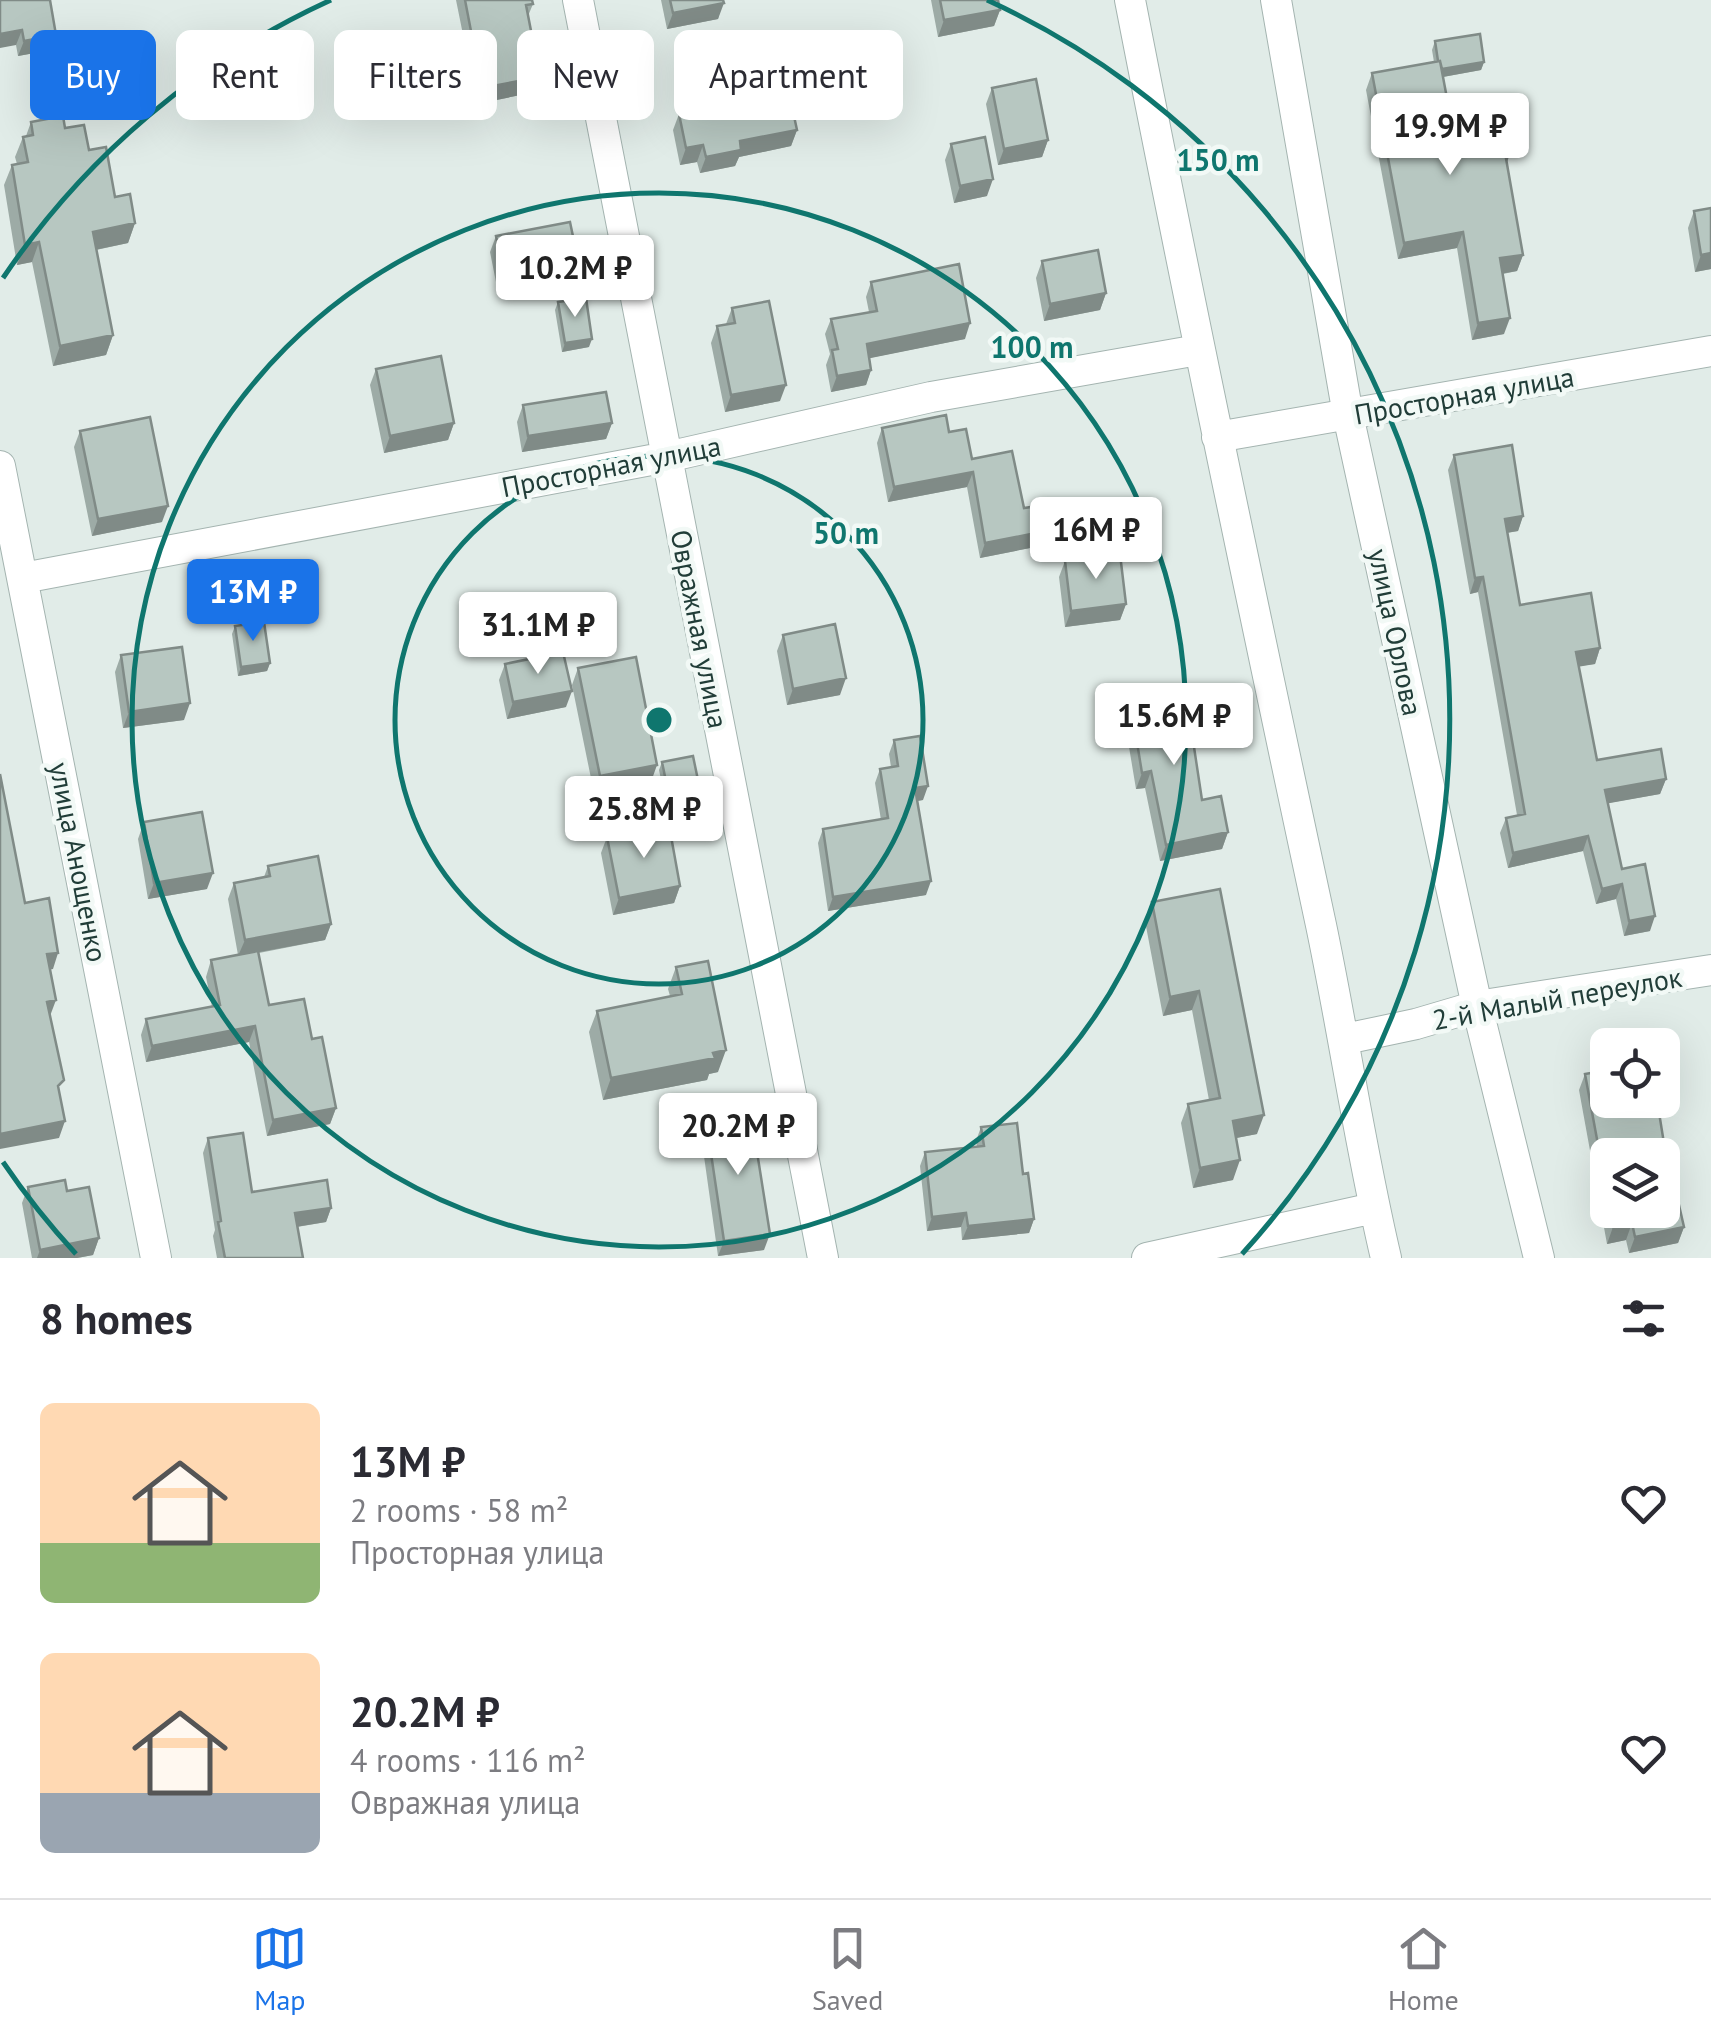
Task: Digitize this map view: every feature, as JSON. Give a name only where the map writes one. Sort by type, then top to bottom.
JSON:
[{"type":"street","name":"Овражная улица","points":[[578,0],[823,1258]]},
{"type":"street","points":[[1130,0],[1198,350],[1345,1038],[1386,1258]]},
{"type":"street","name":"улица Орлова","points":[[1276,0],[1348,415],[1477,1006],[1539,1258]]},
{"type":"street","name":"Просторная улица","points":[[23,578],[666,457],[931,396],[1198,350]]},
{"type":"street","name":"Просторная улица","points":[[1217,437],[1711,351]]},
{"type":"street","name":"улица Анощенко","points":[[0,466],[156,1258]]},
{"type":"street","name":"2-й Малый переулок","points":[[1345,1038],[1416,1024],[1477,1006],[1711,970]]},
{"type":"street","points":[[1147,1258],[1374,1208]]},
{"type":"building","points":[[0,0],[50,0],[55,30],[30,30],[30,40],[24,41],[22,30],[0,34]]},
{"type":"building","points":[[465,0],[532,0],[533,4],[526,5],[531,30],[517,30],[517,81],[497,85],[497,30],[471,30]]},
{"type":"building","points":[[670,0],[723,0],[724,3],[673,13]]},
{"type":"building","points":[[940,0],[998,0],[1000,10],[944,20]]},
{"type":"building","points":[[1480,34],[1484,62],[1442,69],[1435,41]]},
{"type":"building","points":[[1440,61],[1452,125],[1507,116],[1513,146],[1504,147],[1523,255],[1500,258],[1510,318],[1478,323],[1463,232],[1404,243],[1372,73]]},
{"type":"building","points":[[1036,79],[1048,140],[1004,149],[992,88]]},
{"type":"building","points":[[64,120],[65,128],[84,125],[89,150],[106,147],[115,197],[130,194],[135,223],[93,232],[113,335],[60,346],[39,242],[25,245],[12,165],[28,162],[23,137],[33,135],[31,122]]},
{"type":"building","points":[[680,120],[795,120],[797,130],[740,141],[741,150],[706,157],[703,145],[686,148]]},
{"type":"building","points":[[985,137],[993,179],[960,186],[951,144]]},
{"type":"building","points":[[1711,208],[1711,253],[1701,255],[1694,211]]},
{"type":"building","points":[[570,222],[579,265],[505,280],[496,236]]},
{"type":"building","points":[[1098,250],[1106,293],[1050,304],[1042,261]]},
{"type":"building","points":[[959,264],[970,323],[867,344],[871,370],[837,376],[832,350],[838,349],[831,319],[877,311],[871,282]]},
{"type":"building","points":[[586,298],[592,339],[565,343],[558,302]]},
{"type":"building","points":[[769,301],[786,385],[731,395],[717,326],[735,323],[732,308]]},
{"type":"building","points":[[441,356],[454,423],[390,436],[376,369]]},
{"type":"building","points":[[606,392],[612,423],[528,436],[523,405]]},
{"type":"building","points":[[946,415],[949,432],[966,429],[972,459],[1012,451],[1024,508],[1031,507],[1036,533],[985,543],[973,472],[894,487],[882,428]]},
{"type":"building","points":[[150,417],[168,506],[98,519],[80,431]]},
{"type":"building","points":[[1512,445],[1523,516],[1505,519],[1520,605],[1591,593],[1600,648],[1576,652],[1597,760],[1661,749],[1666,779],[1605,790],[1622,869],[1645,864],[1655,916],[1629,921],[1622,884],[1602,889],[1588,836],[1513,853],[1506,818],[1525,814],[1483,577],[1475,578],[1454,455]]},
{"type":"building","points":[[1120,554],[1126,604],[1071,611],[1065,561]]},
{"type":"building","points":[[264,622],[270,663],[241,667],[235,626]]},
{"type":"building","points":[[835,624],[846,678],[793,689],[783,635]]},
{"type":"building","points":[[182,647],[190,703],[129,712],[121,655]]},
{"type":"building","points":[[563,652],[572,691],[513,702],[505,664]]},
{"type":"building","points":[[636,657],[657,765],[600,776],[578,668]]},
{"type":"building","points":[[1186,694],[1202,800],[1221,796],[1228,832],[1166,845],[1151,771],[1142,773],[1135,730],[1125,732],[1120,705]]},
{"type":"building","points":[[920,736],[928,786],[915,788],[931,881],[833,897],[823,829],[888,818],[880,769],[898,766],[894,740]]},
{"type":"building","points":[[693,756],[699,785],[668,791],[662,762]]},
{"type":"building","points":[[0,774],[25,903],[49,898],[58,953],[47,954],[56,1000],[47,1002],[64,1080],[58,1086],[65,1121],[0,1134]]},
{"type":"building","points":[[202,812],[213,873],[154,883],[144,822]]},
{"type":"building","points":[[669,825],[680,886],[619,898],[607,837]]},
{"type":"building","points":[[318,856],[331,924],[245,940],[234,883],[270,876],[268,866]]},
{"type":"building","points":[[1220,889],[1264,1115],[1233,1121],[1240,1160],[1200,1168],[1188,1104],[1220,1098],[1199,991],[1170,997],[1152,902]]},
{"type":"building","points":[[258,951],[269,1005],[304,999],[312,1039],[322,1037],[336,1108],[273,1120],[255,1026],[152,1046],[146,1019],[220,1005],[211,960]]},
{"type":"building","points":[[708,961],[726,1050],[713,1053],[715,1058],[611,1078],[597,1011],[682,994],[676,967]]},
{"type":"building","points":[[1590,1073],[1590,1101],[1585,1074]]},
{"type":"building","points":[[751,1114],[770,1234],[724,1241],[706,1120]]},
{"type":"building","points":[[1593,1118],[1660,1118],[1663,1138],[1597,1138]]},
{"type":"building","points":[[1017,1123],[1034,1219],[968,1226],[966,1213],[932,1217],[925,1152],[984,1146],[981,1127]]},
{"type":"building","points":[[243,1133],[252,1192],[327,1180],[331,1208],[295,1213],[303,1258],[225,1258],[208,1138]]},
{"type":"building","points":[[65,1180],[67,1191],[89,1187],[99,1238],[40,1250],[28,1187]]},
{"type":"building","points":[[1633,1228],[1679,1228],[1635,1237]]}]
